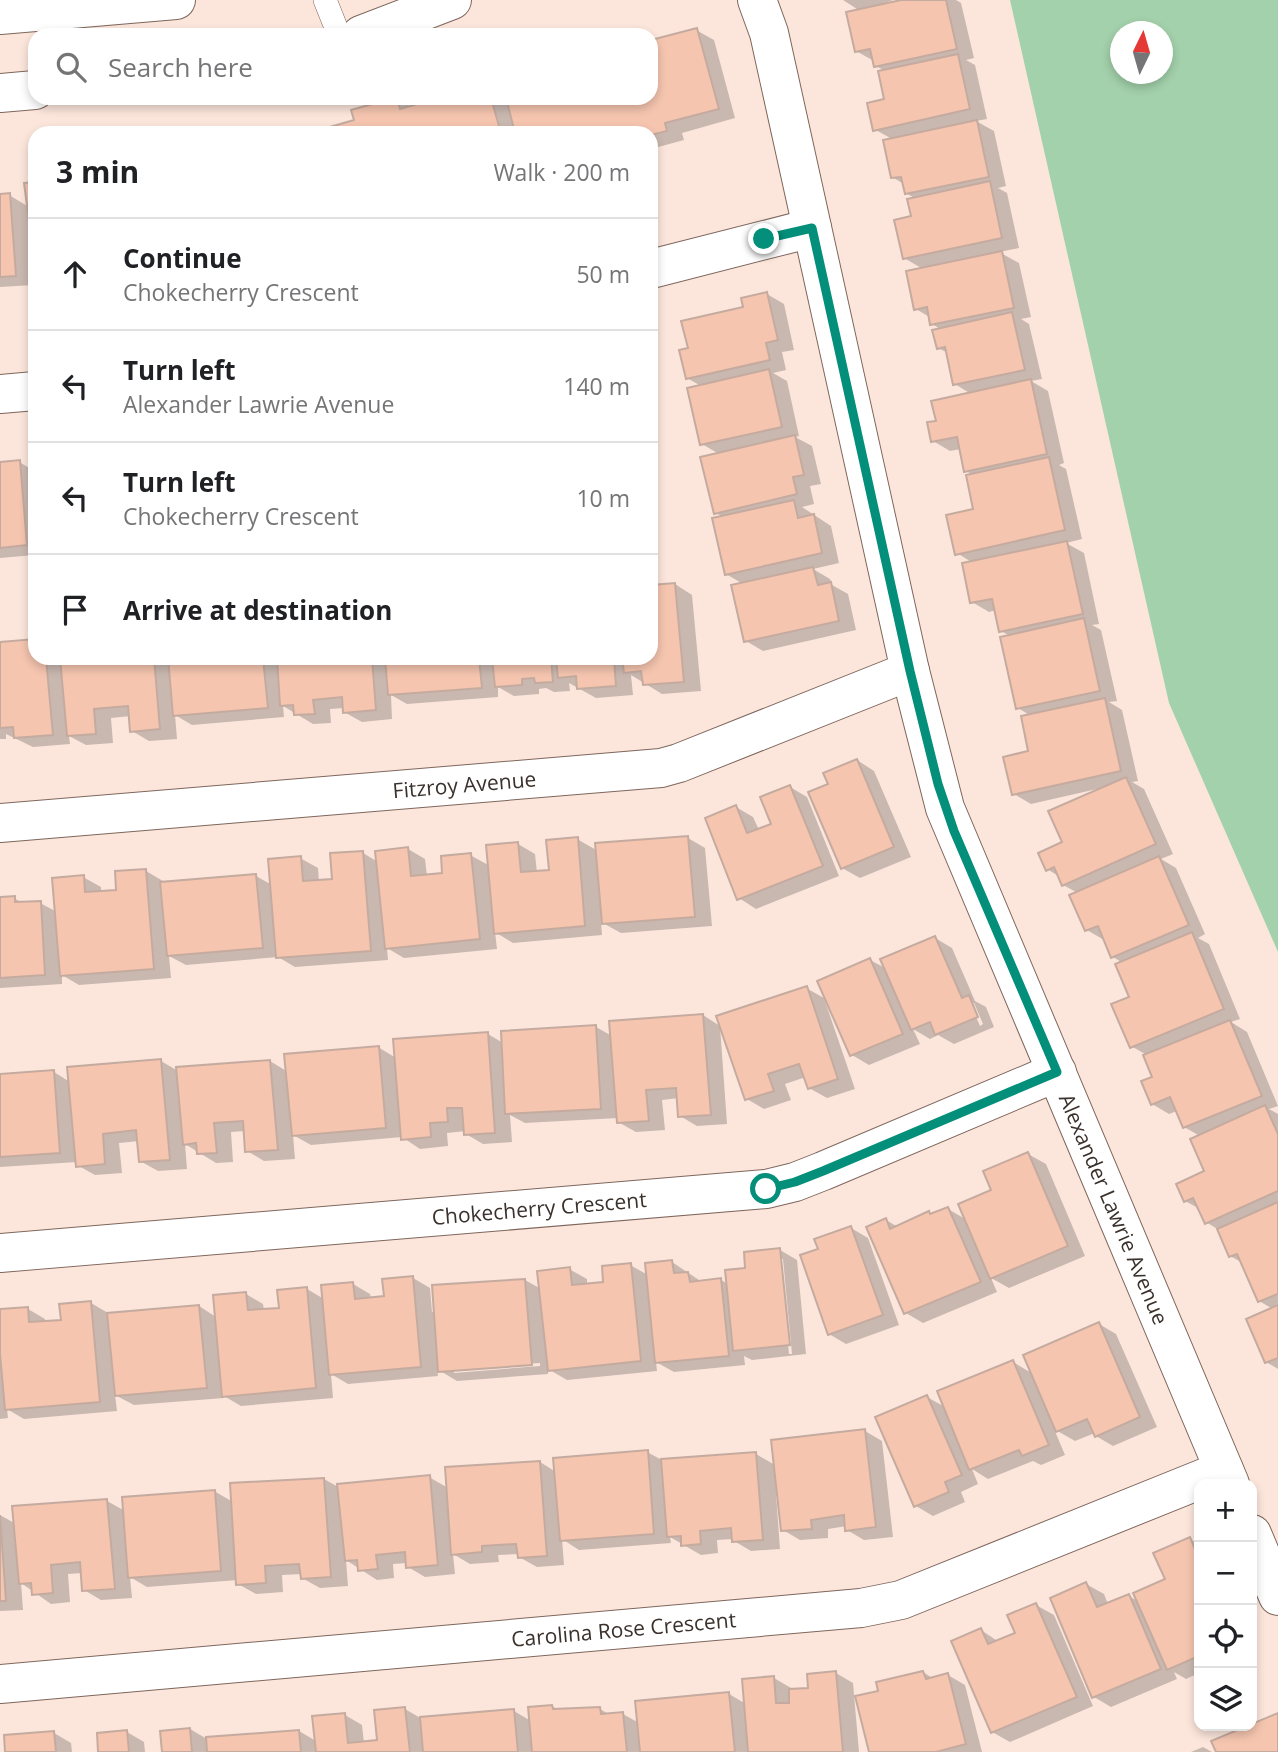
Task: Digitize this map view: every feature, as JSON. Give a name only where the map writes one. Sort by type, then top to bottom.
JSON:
[{"type":"street","points":[[0,15],[176,0]]},
{"type":"street","points":[[379,28],[452,0]]},
{"type":"street","name":"Alexander Lawrie Avenue","points":[[757,0],[769,33],[910,671],[945,808],[1227,1477]]},
{"type":"street","points":[[0,93],[28,91]]},
{"type":"street","points":[[658,267],[812,228]]},
{"type":"street","points":[[0,394],[28,392]]},
{"type":"street","name":"Fitzroy Avenue","points":[[0,823],[661,768],[910,671]]},
{"type":"street","name":"Chokecherry Crescent","points":[[0,1253],[766,1189],[814,1175],[1057,1072]]},
{"type":"street","name":"Carolina Rose Crescent","points":[[0,1684],[861,1608],[901,1600],[1227,1477]]},
{"type":"street","points":[[1255,1542],[1278,1595]]},
{"type":"lane","points":[[325,0],[337,28]]},
{"type":"green space","points":[[1010,0],[1278,0],[1278,952],[1169,703]]},
{"type":"building","points":[[901,0],[946,0],[957,49],[874,67],[870,49],[855,52],[846,12]]},
{"type":"building","points":[[697,28],[719,109],[665,123],[667,131],[658,133],[658,126],[513,126],[508,105],[658,105],[658,38]]},
{"type":"building","points":[[958,54],[970,109],[873,131],[867,103],[884,99],[878,71]]},
{"type":"building","points":[[369,105],[399,105],[400,109],[414,105],[493,105],[499,126],[333,126],[354,120],[351,110]]},
{"type":"building","points":[[977,120],[989,177],[905,194],[901,177],[891,178],[883,140]]},
{"type":"building","points":[[990,181],[1002,238],[903,259],[894,220],[911,216],[907,199]]},
{"type":"building","points":[[24,183],[28,183],[28,214]]},
{"type":"building","points":[[10,193],[16,276],[0,277],[0,194]]},
{"type":"building","points":[[1002,251],[1014,308],[930,325],[927,307],[914,310],[906,271]]},
{"type":"building","points":[[767,292],[778,340],[766,343],[770,360],[686,379],[679,350],[688,348],[681,321],[743,307],[741,298]]},
{"type":"building","points":[[1012,312],[1025,370],[953,385],[945,347],[937,349],[932,330]]},
{"type":"building","points":[[769,369],[782,427],[700,445],[687,388]]},
{"type":"building","points":[[1031,379],[1047,454],[964,472],[957,437],[931,442],[927,422],[936,421],[931,401]]},
{"type":"building","points":[[795,435],[804,475],[793,477],[797,494],[714,514],[700,457]]},
{"type":"building","points":[[1049,457],[1065,530],[955,555],[946,515],[973,509],[966,475]]},
{"type":"building","points":[[20,460],[27,545],[0,548],[0,462]]},
{"type":"building","points":[[794,500],[798,518],[814,514],[822,553],[725,575],[712,518]]},
{"type":"building","points":[[1067,541],[1083,614],[999,632],[992,599],[970,603],[962,563]]},
{"type":"building","points":[[813,567],[818,585],[831,582],[839,621],[744,642],[731,585]]},
{"type":"building","points":[[675,583],[684,682],[643,685],[641,671],[624,673],[623,665],[658,665],[658,584]]},
{"type":"building","points":[[1084,618],[1100,691],[1016,709],[1000,637]]},
{"type":"building","points":[[28,640],[28,665],[47,665],[53,735],[14,738],[13,727],[0,728],[0,642]]},
{"type":"building","points":[[61,665],[155,665],[160,729],[130,732],[128,706],[94,709],[96,734],[67,736]]},
{"type":"building","points":[[169,665],[264,665],[268,708],[173,716]]},
{"type":"building","points":[[277,665],[373,665],[376,710],[343,713],[342,697],[313,700],[315,714],[294,715],[293,705],[280,706]]},
{"type":"building","points":[[386,665],[480,665],[482,688],[388,695]]},
{"type":"building","points":[[493,665],[552,665],[553,682],[535,683],[534,678],[522,679],[522,685],[495,687]]},
{"type":"building","points":[[557,665],[614,665],[616,686],[577,689],[576,676],[558,678]]},
{"type":"building","points":[[1105,698],[1121,771],[1012,795],[1003,757],[1028,751],[1021,716]]},
{"type":"building","points":[[857,759],[894,847],[841,869],[808,792],[828,784],[823,773]]},
{"type":"building","points":[[1126,777],[1156,844],[1062,886],[1054,867],[1046,871],[1038,853],[1062,842],[1048,811]]},
{"type":"building","points":[[790,785],[823,866],[737,900],[705,818],[736,805],[747,833],[771,824],[760,797]]},
{"type":"building","points":[[688,836],[695,917],[602,924],[595,843]]},
{"type":"building","points":[[578,837],[585,926],[494,934],[486,845],[518,842],[521,872],[549,870],[546,840]]},
{"type":"building","points":[[408,847],[411,876],[442,873],[441,856],[471,853],[480,939],[385,949],[375,851]]},
{"type":"building","points":[[363,851],[371,951],[276,958],[268,859],[301,856],[303,881],[332,879],[330,853]]},
{"type":"building","points":[[1159,856],[1189,925],[1111,958],[1098,926],[1085,931],[1069,895]]},
{"type":"building","points":[[146,869],[154,969],[60,976],[52,878],[84,875],[85,892],[116,890],[115,871]]},
{"type":"building","points":[[256,874],[263,948],[167,956],[160,882]]},
{"type":"building","points":[[15,896],[15,902],[41,901],[45,975],[0,978],[0,897]]},
{"type":"building","points":[[1192,932],[1224,1009],[1130,1048],[1111,1004],[1129,997],[1115,964]]},
{"type":"building","points":[[935,936],[962,998],[969,995],[978,1017],[935,1035],[930,1022],[911,1030],[880,959]]},
{"type":"building","points":[[870,958],[903,1034],[850,1056],[817,981]]},
{"type":"building","points":[[807,986],[838,1079],[808,1089],[799,1064],[768,1074],[774,1091],[745,1100],[716,1016]]},
{"type":"building","points":[[703,1014],[711,1115],[678,1117],[676,1088],[646,1090],[649,1121],[617,1123],[609,1021]]},
{"type":"building","points":[[1230,1020],[1262,1096],[1183,1128],[1170,1097],[1151,1105],[1141,1081],[1152,1077],[1143,1055]]},
{"type":"building","points":[[596,1025],[601,1109],[505,1114],[501,1031]]},
{"type":"building","points":[[488,1032],[495,1133],[464,1135],[462,1108],[447,1108],[448,1122],[430,1123],[431,1137],[401,1140],[393,1039]]},
{"type":"building","points":[[379,1046],[386,1128],[292,1136],[284,1054]]},
{"type":"building","points":[[161,1059],[170,1160],[139,1162],[136,1130],[103,1134],[105,1164],[76,1167],[67,1067]]},
{"type":"building","points":[[270,1060],[278,1150],[245,1152],[243,1121],[214,1123],[217,1153],[197,1154],[196,1143],[183,1145],[176,1067]]},
{"type":"building","points":[[54,1070],[60,1153],[0,1157],[0,1074]]},
{"type":"building","points":[[1265,1105],[1278,1134],[1278,1191],[1205,1224],[1193,1198],[1184,1202],[1176,1184],[1204,1171],[1190,1139]]},
{"type":"building","points":[[1028,1152],[1068,1246],[990,1279],[958,1204],[991,1190],[983,1171]]},
{"type":"building","points":[[1278,1202],[1278,1294],[1258,1302],[1237,1254],[1229,1257],[1217,1229]]},
{"type":"building","points":[[948,1207],[981,1282],[904,1314],[866,1227],[886,1218],[890,1229],[929,1211],[930,1214]]},
{"type":"building","points":[[851,1226],[883,1315],[828,1335],[800,1255],[818,1249],[814,1239]]},
{"type":"building","points":[[780,1248],[790,1345],[733,1351],[725,1270],[745,1268],[744,1252]]},
{"type":"building","points":[[672,1260],[674,1273],[688,1272],[690,1282],[721,1278],[729,1356],[655,1363],[645,1263]]},
{"type":"building","points":[[631,1263],[641,1361],[548,1371],[537,1271],[570,1267],[572,1285],[603,1282],[602,1266]]},
{"type":"building","points":[[413,1276],[421,1367],[329,1375],[321,1285],[353,1282],[355,1299],[384,1296],[382,1279]]},
{"type":"building","points":[[525,1279],[532,1365],[438,1372],[432,1285]]},
{"type":"building","points":[[307,1287],[316,1388],[222,1397],[213,1295],[246,1292],[248,1310],[279,1308],[277,1290]]},
{"type":"building","points":[[91,1301],[100,1402],[5,1410],[0,1354],[0,1309],[28,1307],[29,1322],[61,1320],[59,1304]]},
{"type":"building","points":[[199,1305],[207,1388],[115,1396],[107,1313]]},
{"type":"building","points":[[1278,1305],[1278,1358],[1265,1363],[1246,1319]]},
{"type":"building","points":[[1099,1322],[1140,1417],[1095,1437],[1087,1419],[1056,1432],[1023,1355]]},
{"type":"building","points":[[1013,1360],[1049,1445],[1022,1456],[1019,1450],[969,1470],[937,1391]]},
{"type":"building","points":[[927,1395],[962,1475],[945,1482],[949,1492],[914,1507],[875,1417]]},
{"type":"building","points":[[865,1429],[876,1527],[845,1531],[844,1515],[811,1520],[812,1529],[781,1531],[771,1440]]},
{"type":"building","points":[[648,1450],[654,1534],[560,1541],[553,1458]]},
{"type":"building","points":[[756,1452],[763,1540],[732,1542],[731,1528],[700,1531],[701,1544],[681,1546],[681,1536],[667,1537],[661,1459]]},
{"type":"building","points":[[540,1461],[547,1556],[518,1558],[516,1544],[482,1546],[482,1552],[451,1555],[445,1467]]},
{"type":"building","points":[[430,1475],[438,1565],[406,1568],[405,1552],[376,1555],[378,1569],[358,1571],[357,1560],[345,1561],[337,1484]]},
{"type":"building","points":[[324,1478],[331,1577],[301,1579],[299,1564],[265,1566],[266,1583],[236,1585],[230,1483]]},
{"type":"building","points":[[215,1490],[221,1571],[128,1578],[122,1497]]},
{"type":"building","points":[[107,1499],[115,1589],[82,1591],[80,1562],[51,1565],[53,1593],[32,1595],[31,1583],[19,1584],[12,1506]]},
{"type":"building","points":[[0,1515],[6,1601],[0,1601]]},
{"type":"building","points":[[1190,1537],[1194,1547],[1194,1658],[1167,1670],[1133,1593],[1165,1579],[1153,1553]]},
{"type":"building","points":[[1086,1582],[1097,1607],[1129,1594],[1161,1669],[1092,1698],[1050,1598]]},
{"type":"building","points":[[1036,1603],[1077,1697],[991,1733],[951,1641],[981,1628],[988,1644],[1015,1633],[1007,1615]]},
{"type":"building","points":[[836,1671],[843,1752],[748,1752],[742,1679],[774,1676],[776,1703],[789,1703],[789,1689],[808,1688],[807,1674]]},
{"type":"building","points":[[923,1671],[926,1679],[948,1673],[966,1744],[936,1752],[869,1752],[855,1696],[878,1691],[876,1682]]},
{"type":"building","points":[[729,1692],[735,1752],[640,1752],[635,1701]]},
{"type":"building","points":[[552,1705],[553,1709],[600,1707],[601,1714],[623,1712],[627,1752],[532,1752],[528,1707]]},
{"type":"building","points":[[405,1707],[410,1752],[316,1752],[312,1716],[345,1713],[348,1743],[377,1740],[374,1710]]},
{"type":"building","points":[[514,1709],[518,1752],[423,1752],[420,1717]]},
{"type":"building","points":[[1278,1713],[1278,1752],[1216,1752],[1211,1741],[1235,1731],[1257,1731],[1257,1722]]},
{"type":"building","points":[[190,1728],[192,1752],[162,1752],[160,1731]]},
{"type":"building","points":[[127,1730],[129,1752],[98,1752],[97,1733]]},
{"type":"building","points":[[299,1730],[301,1752],[207,1752],[206,1737]]},
{"type":"building","points":[[54,1731],[56,1752],[5,1752],[4,1735]]},
{"type":"route","points":[[764,239],[812,228],[910,671],[938,784],[954,831],[1057,1072],[823,1171],[766,1189]]}]
